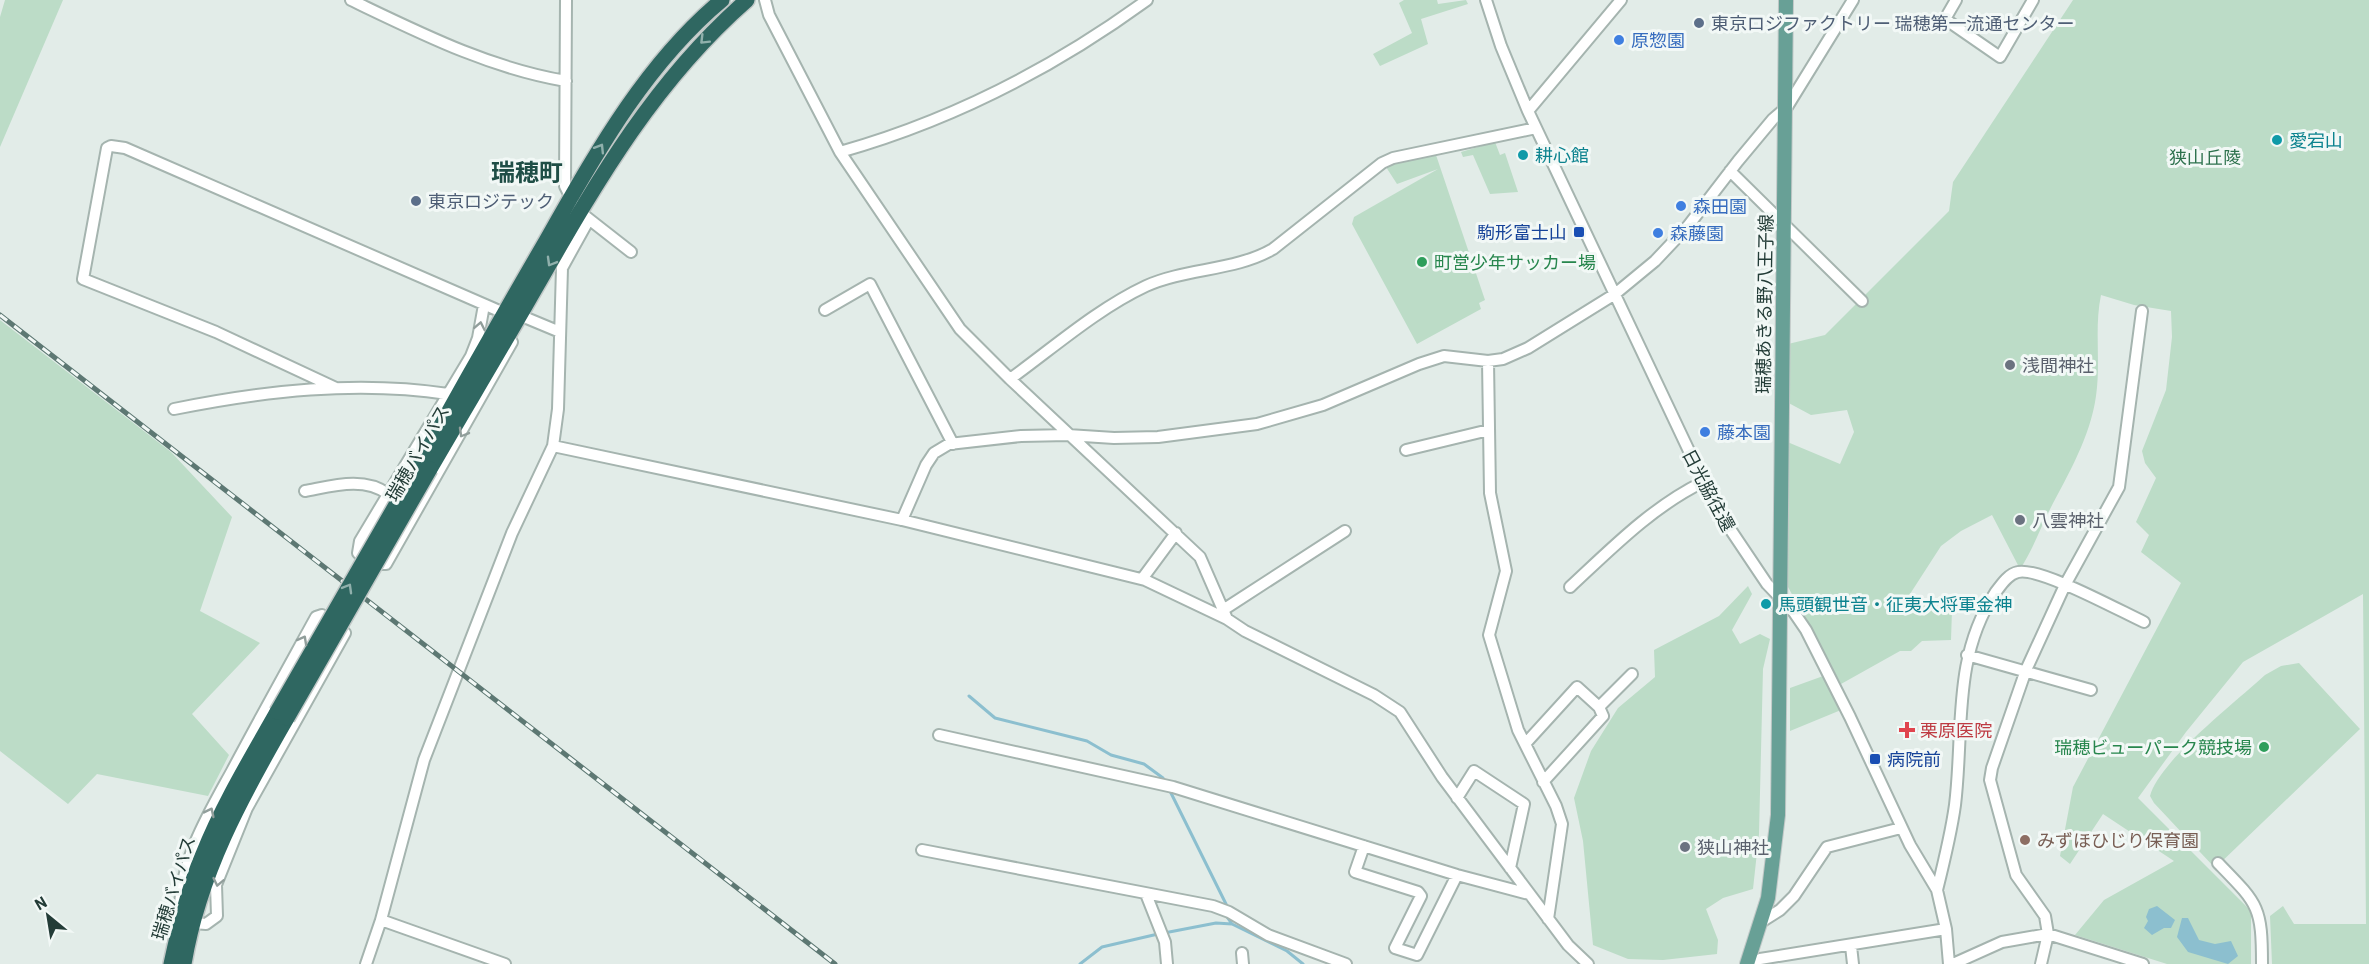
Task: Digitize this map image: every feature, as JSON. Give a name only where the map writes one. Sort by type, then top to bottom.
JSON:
[{"type":"highway","name":"瑞穂バイパス","points":[[171,964],[186,925],[213,829],[282,715],[424,466],[504,313],[605,140],[638,92],[674,49],[722,0]]},
{"type":"highway","name":"瑞穂バイパス","points":[[424,466],[525,311],[652,100],[700,44],[747,0]]},
{"type":"highway","name":"瑞穂バイパス","points":[[184,964],[186,925]]},
{"type":"main road","name":"瑞穂あきる野八王子線","points":[[1747,964],[1770,890],[1779,815],[1782,221],[1787,107],[1786,0]]},
{"type":"street","points":[[351,0],[436,40],[495,63],[532,75],[566,81]]},
{"type":"street","points":[[566,0],[565,186],[570,198],[584,216],[631,252]]},
{"type":"street","points":[[765,0],[769,15],[840,152],[960,329],[1068,435],[1200,557],[1225,614]]},
{"type":"street","points":[[840,152],[908,131],[1000,92],[1147,0]]},
{"type":"street","name":"日光脇往還","points":[[1486,0],[1501,46],[1528,111],[1703,482],[1734,537],[1767,584],[1806,630],[1828,671],[1901,828],[1937,890],[1951,964]]},
{"type":"street","points":[[1528,111],[1621,0]]},
{"type":"street","points":[[902,520],[934,453],[953,444],[1021,436],[1158,437],[1257,424],[1323,405],[1419,364],[1444,356],[1488,361],[1503,359],[1528,348],[1615,294],[1674,243],[1773,119],[1787,107],[1853,0]]},
{"type":"street","points":[[1956,0],[1945,19],[2000,57],[2033,0]]},
{"type":"street","points":[[1010,379],[1114,305],[1146,286],[1184,273],[1266,253],[1387,160],[1536,128]]},
{"type":"street","points":[[336,388],[216,332],[83,279],[107,148],[111,146],[125,148],[504,313]]},
{"type":"street","points":[[1730,171],[1862,301]]},
{"type":"street","points":[[366,964],[381,920],[424,760],[512,533],[553,446],[558,409],[562,268],[584,216]]},
{"type":"street","points":[[825,310],[870,284],[953,444]]},
{"type":"street","points":[[484,305],[478,338],[448,394],[360,541],[358,553],[372,564],[386,564],[485,394],[525,311],[560,332]]},
{"type":"street","points":[[2042,964],[2048,934],[2042,909],[2016,875],[2010,861],[1990,780],[1998,748],[2026,670],[2065,585],[2119,487],[2142,311]]},
{"type":"street","points":[[1488,361],[1490,494],[1506,572],[1490,626],[1490,645],[1518,730],[1562,824],[1548,919]]},
{"type":"street","points":[[174,409],[241,396],[336,388],[448,394]]},
{"type":"street","points":[[1406,450],[1489,430]]},
{"type":"street","points":[[553,446],[902,520],[1142,579],[1225,614],[1245,631],[1374,695],[1400,712],[1458,798],[1529,894],[1568,945],[1588,964]]},
{"type":"street","points":[[1570,586],[1644,520],[1662,506],[1703,482]]},
{"type":"street","points":[[304,491],[339,484],[371,484],[388,494]]},
{"type":"street","points":[[1225,614],[1344,531]]},
{"type":"street","points":[[1142,579],[1176,533]]},
{"type":"street","points":[[1937,890],[1955,802],[1961,692],[1967,655],[1991,600],[2002,583],[2015,572],[2025,571],[2065,585],[2144,622]]},
{"type":"street","points":[[322,615],[345,633],[247,808],[216,885],[217,916],[206,924],[186,925],[180,890],[205,823],[316,617],[322,615]]},
{"type":"street","points":[[1967,655],[2091,690]]},
{"type":"street","points":[[1599,707],[1632,674]]},
{"type":"street","points":[[1525,744],[1577,687],[1599,707],[1603,716],[1543,782]]},
{"type":"street","points":[[939,735],[1169,786],[1457,875],[1529,894]]},
{"type":"street","points":[[1458,798],[1474,771],[1524,804],[1510,868]]},
{"type":"street","points":[[1761,922],[1780,910],[1794,896],[1827,847],[1901,828]]},
{"type":"street","points":[[1364,846],[1355,872],[1418,892],[1421,896],[1395,948],[1417,955],[1457,875]]},
{"type":"street","points":[[922,849],[1227,912],[1268,935],[1347,964]]},
{"type":"street","points":[[2218,863],[2253,901],[2259,912],[2262,925],[2262,964]]},
{"type":"street","points":[[1146,894],[1162,935],[1167,964]]},
{"type":"street","points":[[381,920],[505,964]]},
{"type":"street","points":[[1747,964],[1760,959],[1946,929]]},
{"type":"street","points":[[1951,964],[2010,939],[2048,934],[2143,964]]},
{"type":"street","points":[[1851,946],[1854,964]]},
{"type":"street","points":[[2108,952],[2108,964]]},
{"type":"green space","points":[[5,0],[63,0],[0,147],[0,17]]},
{"type":"green space","points":[[1404,0],[1437,0],[1438,4],[1466,0],[1468,4],[1421,19],[1428,44],[1380,66],[1373,54],[1412,33],[1399,3]]},
{"type":"green space","name":"狭山丘陵","points":[[2073,0],[2369,0],[2369,964],[2272,964],[2270,916],[2283,906],[2294,924],[2366,924],[2363,594],[2243,662],[2186,732],[2138,798],[2251,911],[2251,964],[2167,964],[2075,935],[2104,900],[2174,861],[2103,814],[2070,864],[2060,856],[2073,787],[2181,583],[2141,552],[2149,535],[2136,522],[2156,478],[2145,463],[2142,451],[2166,390],[2172,337],[2171,311],[2134,305],[2101,295],[2098,320],[2097,383],[2093,412],[2083,443],[2020,569],[1992,515],[1961,531],[1941,546],[1910,594],[1952,610],[1951,640],[1922,641],[1911,651],[1900,651],[1841,684],[1788,587],[1785,441],[1840,464],[1854,432],[1847,410],[1811,415],[1783,400],[1784,345],[1825,335],[1949,211],[1953,182]]},
{"type":"green space","points":[[1495,142],[1500,155],[1505,153],[1518,192],[1490,194],[1473,155],[1463,157],[1461,152]]},
{"type":"green space","name":"町営少年サッカー場","points":[[1436,155],[1485,300],[1479,303],[1481,309],[1417,344],[1352,224],[1354,217],[1438,169],[1397,184],[1386,167],[1400,160]]},
{"type":"green space","points":[[0,320],[171,452],[232,517],[200,611],[260,643],[192,714],[229,755],[208,796],[97,774],[68,804],[0,751]]},
{"type":"green space","points":[[1748,586],[1752,594],[1732,630],[1740,644],[1760,634],[1770,639],[1763,669],[1759,834],[1753,889],[1723,898],[1706,909],[1718,940],[1717,954],[1663,960],[1628,959],[1593,945],[1583,841],[1574,798],[1591,751],[1618,708],[1655,677],[1654,650],[1719,616]]},
{"type":"green space","name":"瑞穂ビューパーク競技場","points":[[2299,663],[2360,729],[2215,868],[2150,796],[2156,782],[2168,766],[2219,715],[2265,675],[2281,666]]},
{"type":"green space","points":[[1826,675],[1841,710],[1790,731],[1790,688]]},
{"type":"water","points":[[2157,906],[2175,920],[2171,928],[2164,928],[2152,935],[2144,928],[2148,921],[2146,917],[2149,909]]},
{"type":"water","points":[[2182,918],[2188,918],[2199,940],[2215,944],[2231,941],[2238,956],[2228,964],[2188,952],[2177,937]]},
{"type":"waterway","points":[[969,696],[995,718],[1087,741],[1111,755],[1144,764],[1163,778],[1166,783]]},
{"type":"waterway","points":[[1169,789],[1226,904],[1227,917],[1232,924],[1287,951],[1303,964]]},
{"type":"waterway","points":[[1164,933],[1216,923],[1232,924]]},
{"type":"waterway","points":[[1080,964],[1102,947],[1158,934]]},
{"type":"railway","points":[[0,315],[835,964]]},
{"type":"place","name":"東京ロジファクトリー 瑞穂第一流通センター","points":[[1699,23]]},
{"type":"place","name":"原惣園","points":[[1619,40]]},
{"type":"place","name":"愛宕山","points":[[2277,140]]},
{"type":"place","name":"耕心館","points":[[1523,155]]},
{"type":"place","name":"東京ロジテック","points":[[416,201]]},
{"type":"place","name":"森田園","points":[[1681,206]]},
{"type":"place","name":"駒形富士山","points":[[1579,232]]},
{"type":"place","name":"森藤園","points":[[1658,233]]},
{"type":"place","name":"町営少年サッカー場","points":[[1422,262]]},
{"type":"place","name":"浅間神社","points":[[2010,365]]},
{"type":"place","name":"藤本園","points":[[1705,432]]},
{"type":"place","name":"八雲神社","points":[[2020,520]]},
{"type":"place","name":"馬頭観世音・征夷大将軍金神","points":[[1766,604]]},
{"type":"place","name":"栗原医院","points":[[1907,730]]},
{"type":"place","name":"瑞穂ビューパーク競技場","points":[[2264,747]]},
{"type":"place","name":"病院前","points":[[1875,759]]},
{"type":"place","name":"みずほひじり保育園","points":[[2025,840]]},
{"type":"place","name":"狭山神社","points":[[1685,847]]},
{"type":"district","name":"瑞穂町","points":[[527,171]]}]
